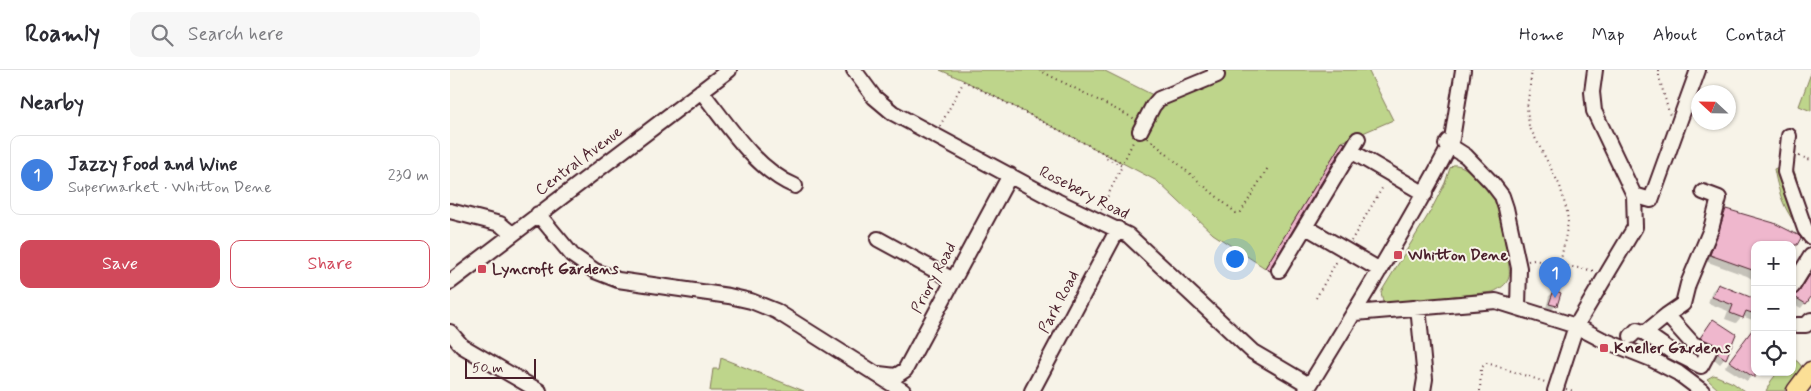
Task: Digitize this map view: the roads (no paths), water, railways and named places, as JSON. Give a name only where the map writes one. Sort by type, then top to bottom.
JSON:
[{"type":"main road","points":[[1796,391],[1811,371]]},
{"type":"street","name":"Central Avenue","points":[[450,282],[729,70]]},
{"type":"street","name":"Rosebery Road","points":[[854,70],[874,97],[893,113],[1057,201],[1096,218],[1128,235],[1253,352],[1308,388]]},
{"type":"street","points":[[1141,129],[1153,106],[1159,99],[1217,75],[1215,70]]},
{"type":"street","points":[[1308,388],[1355,313],[1452,146],[1463,70]]},
{"type":"street","points":[[1595,70],[1592,92],[1594,111],[1634,195],[1635,227]]},
{"type":"street","points":[[1555,388],[1576,326],[1651,200],[1698,70]]},
{"type":"street","points":[[701,91],[750,154],[786,182],[795,186]]},
{"type":"street","points":[[1789,136],[1785,172],[1805,229],[1811,237]]},
{"type":"street","points":[[1279,270],[1355,145],[1391,174],[1425,194]]},
{"type":"street","points":[[1452,146],[1466,156],[1502,196],[1518,262],[1520,287],[1518,307]]},
{"type":"street","name":"Priory Road","points":[[875,373],[896,376],[905,370],[1010,175]]},
{"type":"street","points":[[1667,315],[1693,344],[1709,351],[1701,366],[1638,334],[1683,304],[1688,284],[1711,228],[1719,198],[1703,192]]},
{"type":"street","points":[[1634,195],[1651,200]]},
{"type":"street","points":[[450,211],[500,224],[512,234]]},
{"type":"street","points":[[538,214],[572,255],[595,272],[618,280],[729,296],[751,301],[776,311],[903,391]]},
{"type":"street","points":[[1306,227],[1380,270]]},
{"type":"street","name":"Park Road","points":[[1032,391],[1118,229]]},
{"type":"street","points":[[878,239],[953,280]]},
{"type":"street","points":[[1793,286],[1811,256]]},
{"type":"street","points":[[1355,313],[1496,301],[1576,326],[1601,339],[1666,366],[1702,391]]},
{"type":"street","points":[[1418,307],[1425,379],[1423,391]]},
{"type":"street","points":[[1796,326],[1806,326],[1811,320]]},
{"type":"street","points":[[450,332],[462,346],[539,391]]},
{"type":"place","name":"Whitton Dene","points":[[1398,255]]},
{"type":"place","name":"Lyncroft Gardens","points":[[482,269]]},
{"type":"place","name":"Jazzy Food and Wine","points":[[1555,298]]},
{"type":"place","name":"Kneller Gardens","points":[[1604,348]]}]
